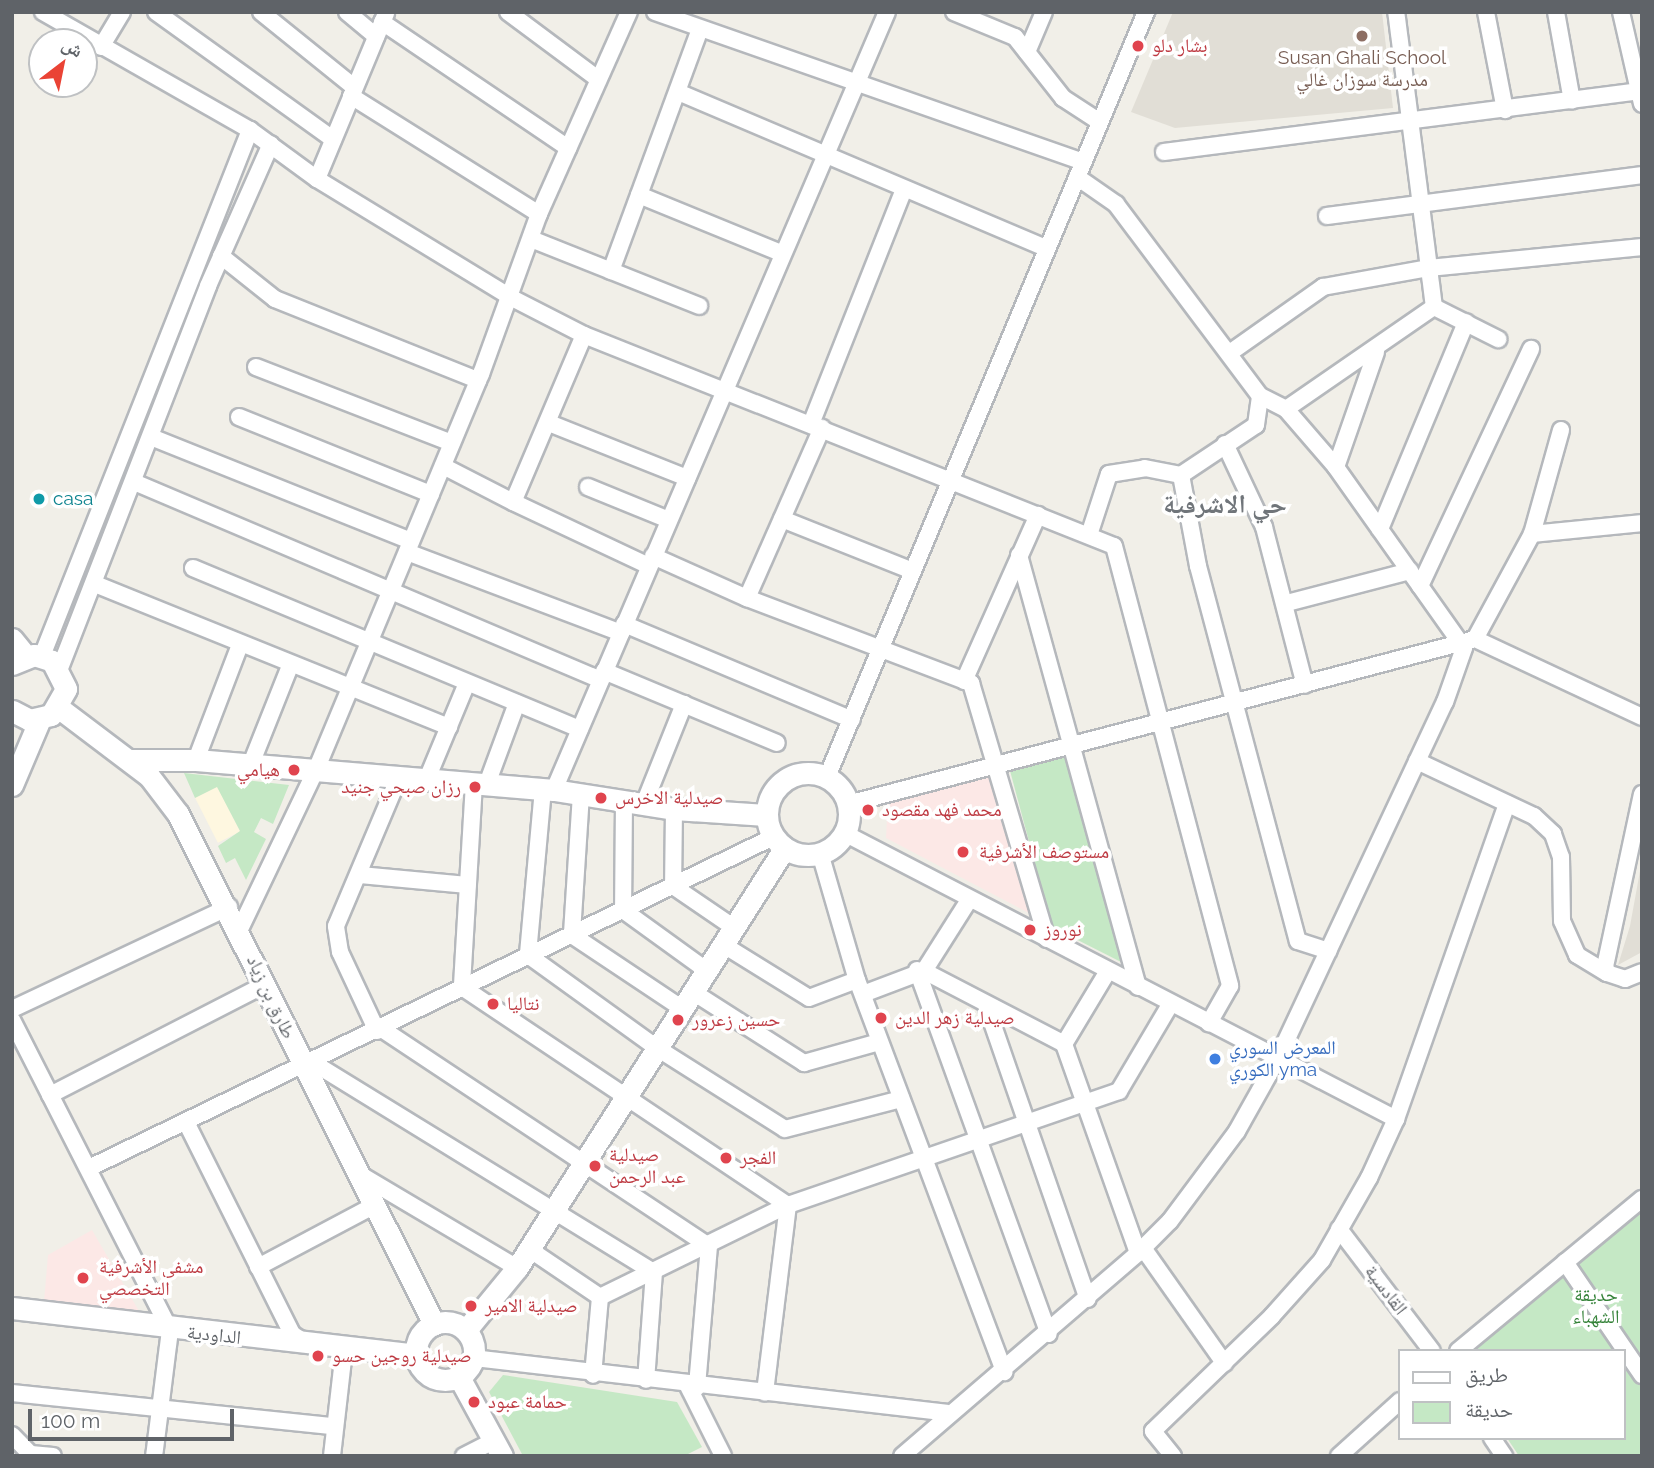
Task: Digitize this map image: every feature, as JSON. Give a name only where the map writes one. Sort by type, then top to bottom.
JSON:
[{"type":"street","points":[[43,12],[250,130],[317,179],[510,298],[584,335],[1090,532],[1114,546],[1230,986],[1209,1023]]},
{"type":"street","points":[[101,47],[122,12]]},
{"type":"street","points":[[156,12],[333,139]]},
{"type":"street","points":[[261,12],[352,92],[539,214]]},
{"type":"street","points":[[347,12],[381,23],[568,148]]},
{"type":"street","points":[[508,12],[598,79]]},
{"type":"street","points":[[240,929],[316,770],[478,380],[539,214],[629,12]]},
{"type":"street","points":[[655,12],[856,85],[1084,162]]},
{"type":"street","points":[[528,955],[549,789],[580,729],[823,154],[887,12]]},
{"type":"street","points":[[1027,52],[1044,12]]},
{"type":"street","points":[[827,777],[910,569],[1146,12]]},
{"type":"street","points":[[1396,12],[1434,307]]},
{"type":"street","points":[[1486,12],[1505,110]]},
{"type":"street","points":[[1556,12],[1572,101]]},
{"type":"street","points":[[1164,152],[1410,124],[1572,101],[1641,96],[1620,12]]},
{"type":"street","points":[[957,13],[1015,37],[1063,98],[1100,122]]},
{"type":"street","points":[[317,179],[381,23]]},
{"type":"street","points":[[611,271],[701,29]]},
{"type":"street","points":[[678,92],[1047,249]]},
{"type":"street","points":[[27,659],[250,130]]},
{"type":"street","points":[[12,785],[66,689],[60,668],[221,256],[271,144]]},
{"type":"street","points":[[1327,216],[1642,175]]},
{"type":"street","points":[[1077,177],[1116,204],[1231,352],[1260,396],[1286,409],[1336,467],[1420,586],[1467,640],[1642,717]]},
{"type":"street","points":[[747,598],[782,519],[904,189]]},
{"type":"street","points":[[639,195],[781,253]]},
{"type":"street","points":[[531,239],[699,306]]},
{"type":"street","points":[[1231,352],[1322,287],[1429,268],[1642,247]]},
{"type":"street","points":[[221,256],[275,299],[478,380]]},
{"type":"street","points":[[1434,307],[1498,339]]},
{"type":"street","points":[[1286,409],[1376,352],[1434,307]]},
{"type":"street","points":[[1380,529],[1466,322]]},
{"type":"street","points":[[513,502],[549,423],[584,335]]},
{"type":"street","points":[[1420,586],[1531,349]]},
{"type":"street","points":[[1336,467],[1376,352]]},
{"type":"street","points":[[256,367],[452,443]]},
{"type":"street","points":[[1090,532],[1109,474],[1145,468],[1181,475],[1256,425],[1260,396]]},
{"type":"street","points":[[239,417],[431,494]]},
{"type":"street","points":[[549,423],[687,478]]},
{"type":"street","points":[[902,1456],[947,1413],[1004,1372],[1049,1334],[1140,1251],[1237,1131],[1278,1058],[1449,691],[1467,640],[1532,534],[1562,430]]},
{"type":"street","points":[[151,437],[409,547],[852,720]]},
{"type":"street","points":[[1225,444],[1264,527],[1287,603],[1305,685]]},
{"type":"street","points":[[443,466],[513,502],[651,561],[971,683],[1047,939]]},
{"type":"street","points":[[1181,475],[1234,701],[1298,941],[1328,951]]},
{"type":"street","points":[[134,482],[389,594],[684,704],[777,743]]},
{"type":"street","points":[[588,487],[669,520]]},
{"type":"street","points":[[964,681],[1038,514]]},
{"type":"street","points":[[782,519],[910,569]]},
{"type":"street","points":[[1532,534],[1642,523]]},
{"type":"street","points":[[1019,555],[1138,987]]},
{"type":"street","points":[[193,568],[580,729]]},
{"type":"street","points":[[1287,603],[1410,571]]},
{"type":"street","points":[[95,584],[349,691],[449,727]]},
{"type":"street","points":[[12,639],[27,659],[60,668]]},
{"type":"street","points":[[848,804],[1467,640]]},
{"type":"street","points":[[196,760],[240,645]]},
{"type":"street","points":[[251,764],[290,666]]},
{"type":"street","points":[[427,779],[467,683]]},
{"type":"street","points":[[462,987],[468,885],[480,784],[517,703]]},
{"type":"street","points":[[623,910],[634,803],[684,704]]},
{"type":"street","points":[[12,711],[50,714]]},
{"type":"street","name":"طارق بن زياد","points":[[50,714],[129,760],[165,795],[229,907],[264,985],[307,1063],[373,1206],[434,1324]]},
{"type":"street","points":[[129,760],[196,760],[549,789],[674,809],[766,815]]},
{"type":"street","points":[[1417,761],[1534,816],[1553,834],[1561,857],[1562,921],[1577,955],[1608,973],[1625,979],[1642,972]]},
{"type":"street","points":[[779,842],[766,815],[772,792],[791,776],[827,777]]},
{"type":"street","points":[[399,777],[360,875],[336,926],[340,952],[379,1030],[709,1246]]},
{"type":"street","points":[[820,853],[844,833],[848,804],[827,777]]},
{"type":"street","points":[[572,935],[581,794]]},
{"type":"street","points":[[1608,973],[1642,794]]},
{"type":"street","points":[[1173,1456],[1153,1431],[1224,1363],[1322,1260],[1396,1119],[1507,804]]},
{"type":"street","points":[[674,809],[673,886],[728,935],[809,998],[920,971],[969,900]]},
{"type":"street","points":[[844,833],[1396,1119]]},
{"type":"street","points":[[466,1330],[517,1268],[585,1164],[728,935],[779,842]]},
{"type":"street","points":[[89,1168],[673,886],[779,842],[820,853]]},
{"type":"street","points":[[820,853],[879,1042],[1004,1372]]},
{"type":"street","points":[[360,875],[468,885]]},
{"type":"street","points":[[12,1009],[229,907]]},
{"type":"street","points":[[623,910],[706,970]]},
{"type":"street","points":[[572,935],[804,1063],[879,1042]]},
{"type":"street","points":[[528,955],[657,1048],[785,1129],[901,1099]]},
{"type":"street","points":[[920,971],[1064,1044],[1140,1251],[1224,1363]]},
{"type":"street","points":[[920,971],[977,1143],[1049,1334]]},
{"type":"street","points":[[1064,1044],[1108,971]]},
{"type":"street","points":[[50,1095],[264,985]]},
{"type":"street","points":[[462,987],[788,1205]]},
{"type":"street","points":[[600,1297],[709,1246],[788,1205],[925,1162],[1119,1091],[1171,1003]]},
{"type":"street","points":[[986,1005],[1088,1299]]},
{"type":"street","points":[[12,1020],[170,1330],[154,1456]]},
{"type":"street","points":[[307,1063],[654,1272]]},
{"type":"street","points":[[186,1122],[292,1334],[310,1346]]},
{"type":"street","points":[[359,1174],[517,1268]]},
{"type":"street","points":[[1460,1349],[1642,1199]]},
{"type":"street","points":[[765,1393],[788,1205]]},
{"type":"street","points":[[258,1267],[373,1206]]},
{"type":"street","name":"القادسية","points":[[1339,1229],[1430,1349]]},
{"type":"street","points":[[709,1246],[692,1385],[723,1456]]},
{"type":"street","points":[[529,1249],[600,1297]]},
{"type":"street","points":[[1565,1262],[1624,1349]]},
{"type":"street","points":[[646,1380],[654,1272]]},
{"type":"street","points":[[593,1375],[600,1297]]},
{"type":"street","name":"الداودية","points":[[12,1308],[170,1330],[344,1350],[417,1355]]},
{"type":"street","points":[[459,1377],[432,1377],[417,1355],[418,1340],[434,1324],[451,1322],[466,1330],[474,1358]]},
{"type":"street","points":[[332,1456],[333,1426],[344,1350]]},
{"type":"street","points":[[1626,1352],[1642,1375]]},
{"type":"street","points":[[474,1358],[593,1375],[947,1413]]},
{"type":"street","points":[[459,1377],[474,1358]]},
{"type":"street","points":[[459,1377],[498,1448],[464,1456]]},
{"type":"street","points":[[12,1394],[333,1426]]},
{"type":"street","points":[[1339,1456],[1398,1403]]},
{"type":"street","points":[[12,1435],[32,1455],[53,1456]]},
{"type":"street","points":[[1493,1440],[1504,1456]]},
{"type":"shaded area","points":[[1173,12],[1382,12],[1393,108],[1175,128],[1131,112]]},
{"type":"shaded area","name":"مستوصف الأشرفية","points":[[991,776],[1029,913],[886,838],[888,799]]},
{"type":"shaded area","points":[[217,786],[240,831],[218,843],[195,797]]},
{"type":"shaded area","points":[[1642,860],[1642,952],[1618,965],[1630,926]]},
{"type":"shaded area","name":"مشفى الأشرفية التخصصي","points":[[92,1230],[143,1318],[44,1302],[48,1255]]},
{"type":"green space","points":[[1069,757],[1123,963],[1052,927],[1009,767]]},
{"type":"green space","points":[[184,773],[289,785],[273,824],[261,818],[254,832],[266,839],[246,880],[235,858],[226,863],[218,846],[240,831],[217,787],[195,798]]},
{"type":"green space","name":"حديقة الشهباء","points":[[1642,1211],[1642,1456],[1519,1456],[1508,1440],[1626,1440],[1626,1349],[1471,1349]]},
{"type":"green space","points":[[503,1375],[677,1402],[702,1447],[684,1456],[523,1456],[489,1392]]},
{"type":"place","name":"Susan Ghali School مدرسة سوزان غالي","points":[[1362,36]]},
{"type":"place","name":"بشار دلو","points":[[1138,46]]},
{"type":"place","name":"casa","points":[[39,499]]},
{"type":"place","name":"هيامي","points":[[294,770]]},
{"type":"place","name":"رزان صبحي جنيد","points":[[475,787]]},
{"type":"place","name":"صيدلية الاخرس","points":[[601,798]]},
{"type":"place","name":"محمد فهد مقصود","points":[[868,810]]},
{"type":"place","name":"مستوصف الأشرفية","points":[[963,852]]},
{"type":"place","name":"نوروز","points":[[1030,930]]},
{"type":"place","name":"نتاليا","points":[[493,1004]]},
{"type":"place","name":"صيدلية زهر الدين","points":[[881,1018]]},
{"type":"place","name":"حسين زعرور","points":[[678,1020]]},
{"type":"place","name":"المعرض السوري الكوري yma","points":[[1215,1059]]},
{"type":"place","name":"الفجر","points":[[726,1158]]},
{"type":"place","name":"صيدلية عبد الرحمن","points":[[595,1166]]},
{"type":"place","name":"مشفى الأشرفية التخصصي","points":[[83,1278]]},
{"type":"place","name":"صيدلية الامير","points":[[471,1306]]},
{"type":"place","name":"صيدلية روجين حسو","points":[[318,1356]]},
{"type":"place","name":"حمامة عبود","points":[[474,1402]]},
{"type":"district","name":"حي الاشرفية","points":[[1225,505]]}]
